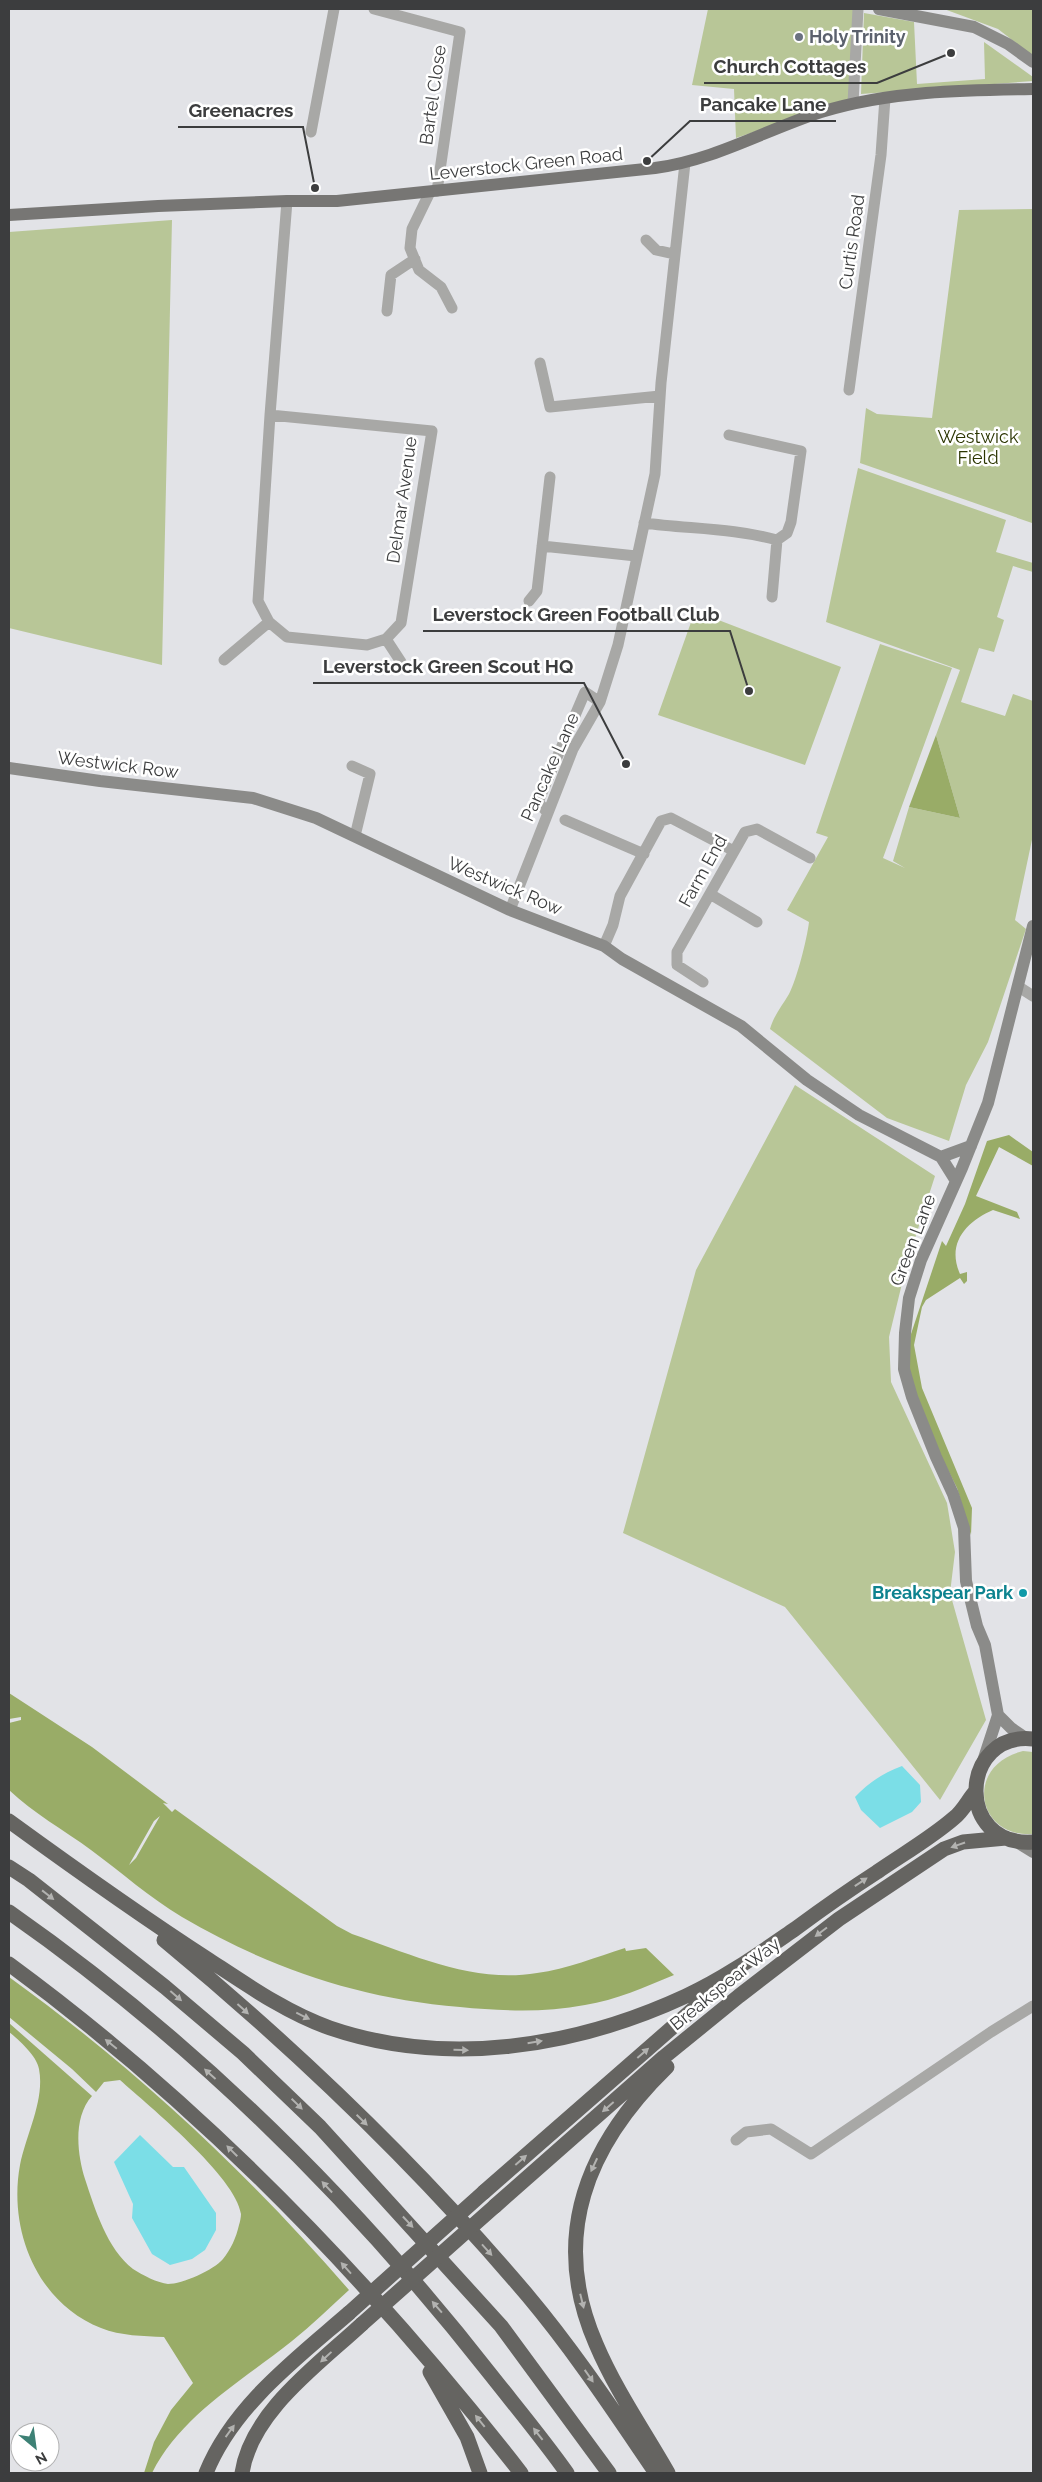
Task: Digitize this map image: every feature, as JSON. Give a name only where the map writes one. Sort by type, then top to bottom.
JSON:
[{"type":"highway","points":[[1011,1840],[996,1832],[984,1819],[976,1804],[976,1778],[982,1764],[994,1751],[1009,1742],[1030,1739]]},
{"type":"highway","name":"Breakspear Way","points":[[749,1960],[955,1818],[975,1792]]},
{"type":"highway","points":[[9,1821],[99,1887],[252,1988],[304,2017],[329,2028],[369,2039],[434,2049],[487,2050],[586,2031],[687,1996],[749,1960]]},
{"type":"highway","name":"Breakspear Way","points":[[242,2473],[252,2443],[268,2416],[285,2395],[362,2324],[664,2057],[738,1996],[838,1919],[944,1849],[963,1842],[1011,1840],[1033,1842]]},
{"type":"highway","points":[[9,1867],[29,1880],[165,1987],[243,2053],[320,2126],[501,2326],[609,2473]]},
{"type":"highway","points":[[99,1887],[170,1945],[303,2063],[434,2190],[529,2296],[573,2352],[656,2473]]},
{"type":"highway","points":[[9,1912],[52,1942],[135,2009],[212,2076],[295,2153],[387,2250],[446,2318],[567,2473]]},
{"type":"highway","points":[[206,2473],[220,2445],[262,2391],[283,2370],[749,1960]]},
{"type":"highway","points":[[9,1964],[115,2047],[207,2127],[312,2231],[391,2316],[443,2376],[521,2473]]},
{"type":"highway","points":[[668,2473],[596,2343],[582,2300],[574,2253],[575,2234],[589,2175],[621,2118],[640,2094],[738,1996]]},
{"type":"highway","points":[[391,2316],[420,2356],[468,2437],[480,2473]]},
{"type":"main road","name":"Leverstock Green Road","points":[[9,215],[192,205],[337,201],[434,192],[686,163],[712,156],[820,113],[854,103],[938,92],[1033,89]]},
{"type":"street","points":[[311,132],[334,9]]},
{"type":"street","name":"Bartel Close","points":[[374,9],[460,32],[434,192]]},
{"type":"street","points":[[854,103],[858,9]]},
{"type":"street","points":[[878,9],[974,27],[1008,44],[1033,62]]},
{"type":"street","name":"Curtis Road","points":[[849,390],[881,156],[885,98]]},
{"type":"street","name":"Pancake Lane","points":[[510,910],[547,812],[538,802],[568,746],[600,702],[618,646],[655,474],[660,396],[674,254],[686,163]]},
{"type":"street","points":[[434,192],[412,229],[410,248],[419,270],[441,287],[452,308]]},
{"type":"street","points":[[288,201],[270,415],[258,601],[269,622],[286,637],[368,645],[386,639],[400,662]]},
{"type":"street","points":[[646,240],[656,250],[674,254]]},
{"type":"street","points":[[387,311],[392,275],[415,259]]},
{"type":"street","points":[[540,363],[550,407],[660,396]]},
{"type":"street","name":"Delmar Avenue","points":[[270,415],[432,431],[401,624],[386,639]]},
{"type":"street","points":[[644,523],[685,528],[734,530],[777,540],[787,533],[791,522],[801,451],[729,434]]},
{"type":"street","points":[[529,601],[537,591],[550,477]]},
{"type":"street","points":[[772,597],[777,540]]},
{"type":"street","points":[[542,546],[636,556]]},
{"type":"street","points":[[224,660],[269,622]]},
{"type":"street","points":[[568,746],[585,692],[600,702]]},
{"type":"street","points":[[352,766],[370,774],[355,836]]},
{"type":"street","name":"Westwick Row","points":[[9,768],[100,781],[253,798],[316,818],[404,862],[510,910],[604,946],[622,959],[741,1026],[807,1080],[859,1115],[941,1157]]},
{"type":"street","points":[[604,946],[613,926],[620,896],[661,821],[671,818],[734,851]]},
{"type":"street","points":[[565,820],[644,854]]},
{"type":"street","name":"Farm End","points":[[703,982],[677,965],[677,952],[745,832],[757,829],[810,858]]},
{"type":"street","points":[[710,894],[757,922]]},
{"type":"street","name":"Green Lane","points":[[982,1764],[998,1715],[985,1645],[977,1626],[966,1581],[964,1528],[953,1494],[921,1423],[904,1369],[909,1298],[921,1260],[956,1182],[988,1103],[1033,926]]},
{"type":"street","points":[[1018,987],[1033,996]]},
{"type":"street","points":[[956,1182],[941,1157],[971,1146]]},
{"type":"street","points":[[998,1715],[1011,1728],[1030,1739]]},
{"type":"street","points":[[1011,1840],[1033,1852]]},
{"type":"street","points":[[736,2140],[746,2132],[771,2129],[811,2154],[982,2037],[1033,2006]]},
{"type":"green space","points":[[708,9],[855,9],[851,99],[736,138],[734,89],[692,85]]},
{"type":"green space","points":[[944,9],[1033,9],[1033,56],[998,29]]},
{"type":"green space","points":[[864,13],[914,22],[917,84],[985,79],[984,42],[1033,77],[1033,81],[861,94]]},
{"type":"green space","name":"Westwick Field","points":[[1033,209],[1032,523],[860,463],[866,408],[877,414],[932,418],[959,210]]},
{"type":"green space","points":[[172,220],[162,665],[9,628],[9,232]]},
{"type":"green space","points":[[858,468],[1006,520],[996,552],[1033,563],[1033,572],[1013,566],[997,617],[1004,620],[994,652],[979,648],[961,702],[1005,716],[1013,694],[1033,701],[1033,835],[1015,920],[1026,929],[988,1042],[966,1085],[949,1141],[887,1118],[770,1029],[795,979],[809,922],[787,910],[828,837],[816,833],[880,644],[952,668],[883,858],[905,868],[893,861],[909,807],[960,818],[936,735],[960,670],[826,622]]},
{"type":"green space","points":[[695,611],[841,667],[805,765],[658,715]]},
{"type":"green space","points":[[936,735],[960,818],[909,807]]},
{"type":"green space","points":[[795,1085],[935,1176],[907,1263],[889,1337],[891,1382],[947,1503],[955,1552],[950,1593],[986,1720],[940,1800],[785,1607],[623,1533],[696,1270]]},
{"type":"green space","points":[[1009,1135],[1033,1152],[1033,1166],[999,1147],[976,1196],[1017,1212],[1020,1219],[993,1210],[967,1227],[957,1243],[956,1263],[960,1274],[967,1272],[967,1281],[964,1284],[960,1278],[926,1300],[922,1307],[914,1345],[922,1388],[972,1508],[971,1535],[957,1488],[918,1411],[910,1375],[908,1343],[942,1241],[946,1246],[965,1204],[987,1141]]},
{"type":"green space","points":[[9,1693],[92,1747],[168,1804],[163,1803],[172,1812],[175,1809],[337,1926],[352,1934],[443,1965],[489,1974],[537,1973],[570,1966],[625,1948],[626,1951],[646,1948],[674,1975],[630,1993],[597,2003],[570,2008],[507,2010],[422,2003],[386,1996],[316,1978],[282,1966],[215,1935],[170,1910],[9,1790],[9,1723],[21,1720],[21,1717],[9,1719]],"holes":[[[160,1816],[136,1858],[129,1865],[154,1821]]]},
{"type":"green space","points":[[1023,1751],[1033,1752],[1033,1834],[1014,1832],[999,1825],[989,1813],[984,1799],[985,1784],[992,1770],[1004,1759]]},
{"type":"green space","points":[[9,1977],[101,2047],[188,2123],[271,2204],[349,2290],[299,2335],[196,2416],[164,2452],[152,2473],[144,2473],[154,2442],[171,2410],[193,2383],[164,2337],[116,2333],[101,2328],[79,2316],[60,2301],[44,2283],[32,2262],[23,2239],[17,2190],[20,2165],[37,2105],[40,2081],[39,2069],[31,2054],[9,2032],[9,2023],[92,2096],[86,2105],[79,2125],[78,2136],[82,2169],[109,2240],[124,2261],[133,2269],[150,2278],[168,2284],[181,2282],[205,2272],[223,2259],[233,2243],[241,2214],[236,2199],[208,2162],[170,2124],[120,2080],[104,2082],[96,2092],[72,2069],[9,2017]]},
{"type":"water","points":[[902,1766],[920,1785],[921,1802],[912,1812],[880,1828],[861,1810],[855,1797],[876,1779]]},
{"type":"water","points":[[140,2135],[173,2167],[184,2167],[216,2213],[216,2230],[205,2250],[192,2259],[170,2265],[152,2254],[132,2218],[133,2204],[114,2162]]},
{"type":"place","name":"Holy Trinity","points":[[799,37]]},
{"type":"place","name":"Church Cottages","points":[[951,53]]},
{"type":"place","name":"Pancake Lane","points":[[647,161]]},
{"type":"place","name":"Greenacres","points":[[315,188]]},
{"type":"place","name":"Leverstock Green Football Club","points":[[749,691]]},
{"type":"place","name":"Leverstock Green Scout HQ","points":[[626,764]]},
{"type":"place","name":"Breakspear Park","points":[[1023,1593]]}]
